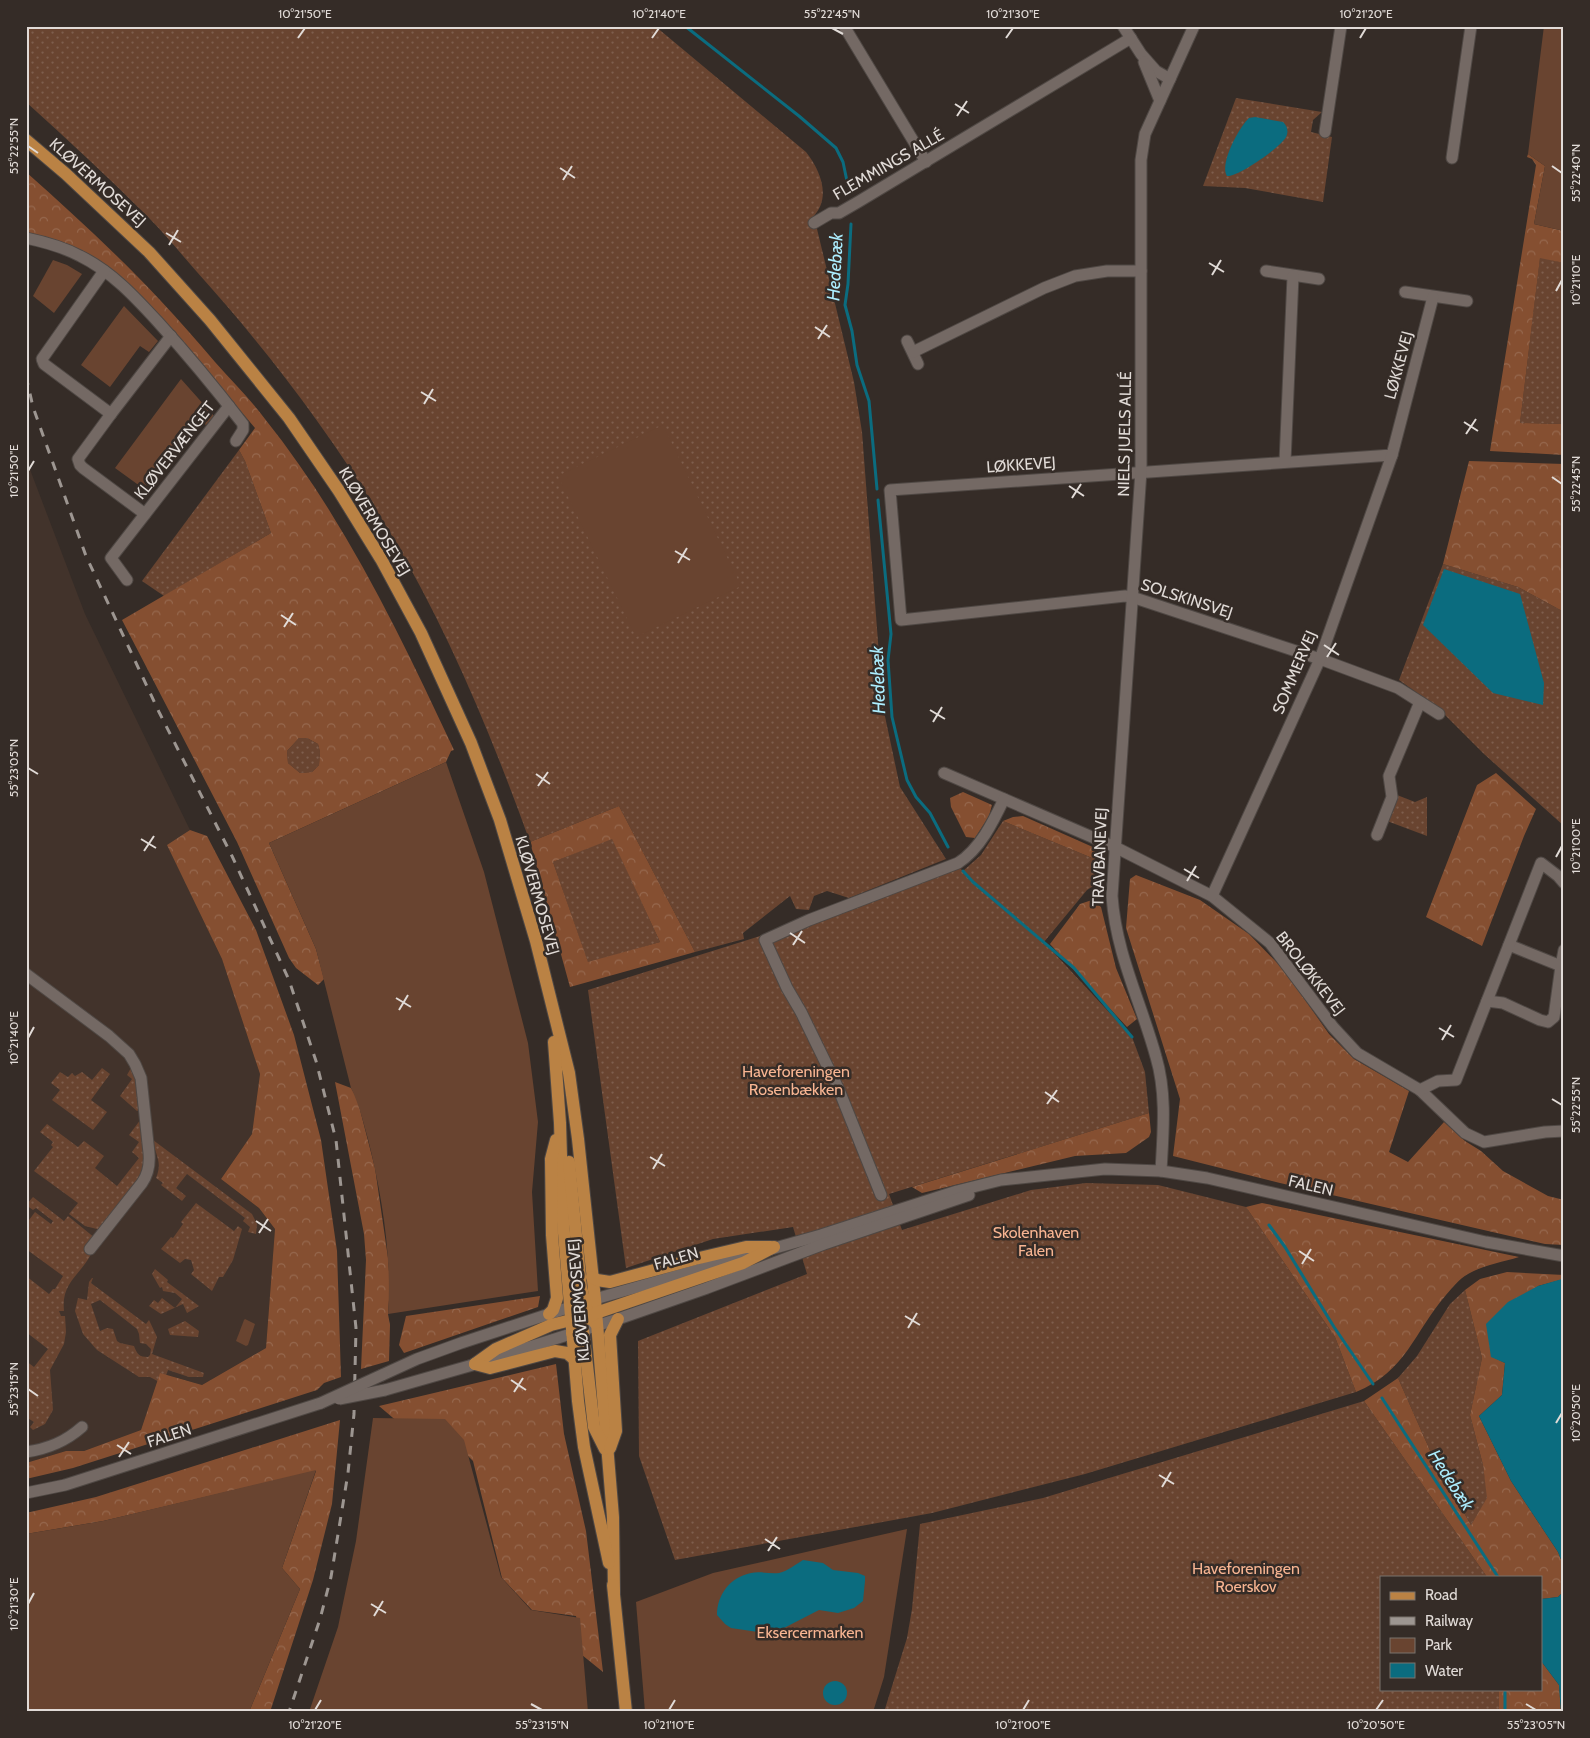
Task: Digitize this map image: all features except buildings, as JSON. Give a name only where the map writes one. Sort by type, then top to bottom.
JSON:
[{"type":"main road","name":"KLØVERMOSEVEJ","points":[[26,140],[126,229],[174,278],[289,418],[339,491],[381,559],[421,633],[471,744],[500,820],[536,941],[569,1073],[592,1277],[574,1359],[584,1447],[614,1593]]},
{"type":"main road","name":"KLØVERMOSEVEJ","points":[[551,1007],[560,1123],[563,1221],[583,1316],[608,1455],[613,1517],[614,1593],[626,1712]]},
{"type":"main road","points":[[549,1314],[553,1310],[557,1298],[552,1235],[551,1159],[560,1123]]},
{"type":"main road","points":[[592,1277],[597,1280],[610,1282],[746,1247],[774,1247]]},
{"type":"main road","points":[[475,1364],[496,1349],[551,1325],[743,1264],[774,1247]]},
{"type":"main road","points":[[608,1455],[616,1431],[610,1335],[618,1319]]},
{"type":"main road","points":[[475,1364],[490,1368],[555,1351],[567,1353],[574,1359]]},
{"type":"street","points":[[1124,26],[1141,54],[1156,71],[1170,79]]},
{"type":"street","name":"NIELS JUELS ALLÉ","points":[[1132,597],[1141,471],[1141,160],[1145,134],[1194,26]]},
{"type":"street","points":[[1325,132],[1342,26]]},
{"type":"street","points":[[1452,158],[1471,26]]},
{"type":"street","points":[[848,27],[926,162]]},
{"type":"street","name":"FLEMMINGS ALLÉ","points":[[814,223],[831,213],[839,213],[1130,38]]},
{"type":"street","points":[[1141,54],[1160,101]]},
{"type":"street","name":"KLØVERVÆNGET","points":[[26,238],[57,246],[81,256],[125,287],[171,336],[244,426],[236,442]]},
{"type":"street","points":[[104,271],[42,359],[44,364],[111,414]]},
{"type":"street","points":[[912,352],[1044,288],[1076,276],[1107,271],[1141,271]]},
{"type":"street","points":[[1266,272],[1319,279]]},
{"type":"street","points":[[1285,462],[1294,276]]},
{"type":"street","points":[[1405,292],[1467,301]]},
{"type":"street","name":"LØKKEVEJ","points":[[901,620],[890,490],[1392,455],[1433,297]]},
{"type":"street","name":"KLØVERVÆNGET","points":[[145,514],[83,468],[78,460],[171,336]]},
{"type":"street","points":[[907,341],[918,364]]},
{"type":"street","name":"KLØVERVÆNGET","points":[[127,580],[111,558],[229,406]]},
{"type":"street","name":"SOMMERVEJ","points":[[1212,896],[1320,659],[1392,455]]},
{"type":"street","name":"SOLSKINSVEJ","points":[[901,620],[1125,596],[1132,597],[1320,659],[1398,688],[1439,714]]},
{"type":"street","name":"TRAVBANEVEJ","points":[[1132,597],[1112,896],[1114,921],[1124,961],[1157,1059],[1164,1113],[1161,1171]]},
{"type":"street","points":[[1377,835],[1392,797],[1389,776],[1420,702]]},
{"type":"street","name":"BROLØKKEVEJ","points":[[944,773],[1115,847],[1212,896],[1270,943],[1356,1053],[1420,1090],[1465,1133],[1484,1142],[1544,1132],[1564,1132]]},
{"type":"street","points":[[881,1195],[836,1083],[787,988],[765,940],[809,920],[958,863],[966,858],[977,846],[1004,799]]},
{"type":"street","points":[[1420,1090],[1438,1081],[1456,1080],[1541,863],[1564,883]]},
{"type":"street","points":[[1509,945],[1561,966]]},
{"type":"street","points":[[1487,1001],[1503,1003],[1548,1022],[1554,1017],[1564,950]]},
{"type":"street","points":[[26,974],[109,1036],[129,1054],[141,1078],[150,1164],[148,1173],[90,1249]]},
{"type":"street","name":"FALEN","points":[[774,1247],[821,1235],[956,1191],[1001,1180],[1105,1169],[1161,1171],[1207,1178],[1486,1242],[1564,1256]]},
{"type":"street","name":"FALEN","points":[[26,1494],[65,1485],[321,1402],[417,1359],[549,1314],[618,1319],[824,1244],[894,1222],[959,1198],[1048,1175]]},
{"type":"street","name":"FALEN","points":[[321,1402],[385,1390],[475,1364]]},
{"type":"street","points":[[26,1452],[62,1442],[82,1427]]},
{"type":"shaded area","points":[[26,459],[85,614],[190,830],[168,846],[222,959],[260,1074],[252,1134],[221,1179],[259,1208],[275,1229],[266,1348],[202,1385],[160,1373],[141,1430],[84,1451],[66,1451],[26,1463]]},
{"type":"green space","points":[[26,26],[655,26],[806,152],[820,176],[822,185],[822,202],[812,218],[817,229],[854,382],[862,432],[883,707],[900,787],[946,859],[849,898],[827,891],[814,896],[809,910],[796,909],[790,896],[743,933],[744,939],[695,952],[619,806],[530,842],[484,722],[449,644],[410,568],[368,497],[300,397],[224,302],[149,218],[26,102]]},
{"type":"green space","points":[[1544,26],[1564,26],[1564,231],[1534,224],[1545,166],[1528,154]]},
{"type":"green space","points":[[1236,98],[1322,112],[1313,120],[1311,132],[1332,137],[1323,202],[1245,188],[1203,186]]},
{"type":"green space","points":[[1528,154],[1545,166],[1534,224],[1564,231],[1564,263],[1540,258],[1520,423],[1564,424],[1564,455],[1490,451],[1536,165],[1532,159],[1527,157]]},
{"type":"green space","points":[[26,172],[144,283],[253,404],[294,457],[346,537],[392,621],[454,750],[451,751],[446,762],[269,843],[316,949],[324,979],[318,985],[296,968],[289,958],[237,842],[122,620],[271,533],[245,461],[239,450],[255,428],[184,344],[131,288],[26,233]],"holes":[[[299,738],[307,738],[318,744],[320,752],[319,765],[312,772],[300,773],[288,763],[287,751]]]},
{"type":"green space","points":[[1540,257],[1564,263],[1564,424],[1520,423]]},
{"type":"green space","points":[[53,260],[67,265],[82,274],[54,313],[33,296]]},
{"type":"green space","points":[[124,306],[158,341],[149,352],[140,346],[110,387],[81,365]]},
{"type":"green space","points":[[181,379],[214,416],[206,425],[196,418],[144,489],[115,468]]},
{"type":"green space","points":[[663,425],[741,586],[636,637],[558,476]]},
{"type":"green space","points":[[239,450],[245,461],[271,533],[164,596],[142,581]]},
{"type":"green space","points":[[1469,461],[1564,464],[1564,612],[1518,587],[1443,564]]},
{"type":"green space","points":[[1443,564],[1518,587],[1564,612],[1564,826],[1484,754],[1437,707],[1399,680]]},
{"type":"green space","points":[[299,738],[307,738],[318,744],[320,752],[319,765],[312,772],[300,773],[288,763],[287,751]]},
{"type":"green space","points":[[446,762],[484,872],[528,1043],[538,1122],[532,1192],[538,1291],[388,1314],[389,1270],[385,1226],[378,1182],[368,1139],[359,1106],[351,1088],[316,949],[269,843]]},
{"type":"green space","points":[[1496,773],[1536,809],[1482,946],[1426,917],[1477,785]]},
{"type":"green space","points":[[963,792],[992,805],[989,816],[975,838],[966,837],[951,807],[950,798]]},
{"type":"green space","points":[[1397,795],[1415,802],[1427,797],[1427,836],[1387,821]]},
{"type":"green space","points":[[619,806],[695,952],[570,987],[530,842]],"holes":[[[612,839],[660,942],[588,962],[553,862]]]},
{"type":"green space","points":[[1023,816],[1095,848],[1097,860],[1003,821]]},
{"type":"green space","name":"Haveforeningen Rosenbækken","points":[[1003,821],[1097,860],[1101,872],[1095,885],[1087,890],[1044,942],[1132,1037],[1145,1072],[1149,1113],[889,1194],[902,1230],[1031,1190],[1086,1183],[1158,1185],[1246,1207],[1335,1337],[1356,1392],[1085,1474],[932,1513],[675,1560],[639,1456],[638,1341],[807,1274],[793,1227],[713,1239],[626,1268],[588,990],[757,937],[951,860],[963,871],[981,855]]},
{"type":"green space","points":[[190,830],[207,836],[256,930],[294,1035],[321,1140],[337,1251],[341,1377],[324,1383],[317,1390],[73,1468],[26,1479],[26,1463],[66,1451],[84,1451],[141,1430],[160,1373],[202,1385],[266,1348],[275,1229],[259,1208],[221,1179],[252,1134],[260,1074],[222,959],[167,845]]},
{"type":"green space","points":[[612,838],[660,942],[588,963],[553,862]]},
{"type":"green space","points":[[1136,875],[1200,900],[1249,934],[1284,970],[1329,1034],[1354,1059],[1409,1091],[1389,1152],[1408,1162],[1444,1122],[1503,1171],[1548,1196],[1564,1200],[1564,1245],[1545,1244],[1280,1183],[1173,1156],[1180,1099],[1126,928],[1130,879]]},
{"type":"green space","points":[[1092,900],[1101,907],[1116,968],[1137,1019],[1127,1027],[1050,944],[1080,904]]},
{"type":"green space","points":[[132,1066],[136,1079],[139,1110],[137,1111],[120,1096],[132,1079],[127,1075]]},
{"type":"green space","points":[[102,1068],[110,1074],[91,1100],[107,1112],[93,1130],[52,1100],[60,1090],[51,1083],[60,1072],[68,1077],[72,1073],[75,1076],[82,1072],[92,1080]]},
{"type":"green space","points":[[335,1082],[351,1088],[357,1098],[375,1168],[388,1258],[390,1285],[388,1314],[390,1325],[389,1361],[361,1369],[366,1260],[364,1234]]},
{"type":"green space","points":[[1149,1113],[1151,1132],[1149,1137],[1126,1153],[1075,1156],[922,1193],[912,1187]]},
{"type":"green space","points":[[141,1119],[147,1158],[141,1177],[101,1230],[85,1226],[69,1214],[78,1203],[34,1171],[53,1147],[51,1145],[53,1142],[40,1132],[47,1124],[78,1147],[84,1141],[104,1156],[95,1168],[117,1186],[139,1158],[132,1152],[139,1142],[129,1135]]},
{"type":"green space","points":[[153,1140],[252,1214],[257,1224],[256,1234],[248,1232],[250,1227],[243,1221],[245,1218],[187,1174],[176,1188],[186,1196],[182,1201],[161,1185],[163,1183],[156,1178],[159,1163]]},
{"type":"green space","points":[[33,1197],[64,1221],[68,1216],[95,1238],[87,1262],[72,1280],[65,1293],[64,1311],[59,1311],[61,1316],[65,1316],[66,1332],[64,1344],[50,1370],[53,1410],[45,1424],[33,1430],[30,1427],[34,1422],[26,1417],[26,1361],[34,1367],[48,1349],[26,1332],[26,1276],[49,1294],[55,1289],[63,1276],[26,1249],[26,1224],[35,1212],[51,1224],[53,1221],[36,1208],[33,1210],[26,1205]]},
{"type":"green space","points":[[196,1203],[234,1231],[238,1226],[242,1229],[233,1260],[223,1277],[219,1277],[212,1291],[191,1274],[194,1270],[191,1260],[185,1259],[180,1263],[161,1249],[171,1237],[173,1238],[183,1224],[181,1222]]},
{"type":"green space","points":[[1262,1203],[1519,1257],[1480,1268],[1462,1278],[1435,1309],[1408,1350],[1387,1374],[1373,1384],[1356,1392],[1335,1337],[1246,1207]]},
{"type":"green space","points":[[155,1269],[168,1280],[167,1282],[199,1306],[187,1313],[183,1304],[175,1307],[182,1299],[175,1293],[163,1291],[162,1287],[160,1288],[152,1274]]},
{"type":"green space","points":[[1507,1272],[1564,1275],[1564,1279],[1538,1286],[1491,1356],[1505,1363],[1502,1395],[1479,1416],[1511,1481],[1558,1552],[1564,1567],[1564,1591],[1558,1597],[1542,1599],[1542,1576],[1486,1576],[1364,1401],[1398,1378],[1436,1464],[1471,1525],[1487,1498],[1483,1465],[1470,1415],[1482,1358],[1465,1290],[1480,1279]]},
{"type":"green space","points":[[93,1278],[91,1283],[146,1324],[149,1320],[157,1337],[152,1354],[204,1373],[203,1377],[189,1377],[168,1370],[163,1384],[150,1377],[139,1377],[97,1350],[83,1334],[75,1311],[78,1298],[87,1300],[89,1282]],"holes":[[[100,1300],[137,1329],[140,1343],[146,1344],[151,1349],[148,1357],[139,1354],[134,1346],[117,1341],[113,1329],[107,1328],[100,1331],[91,1304]]]},
{"type":"green space","points":[[1465,1290],[1482,1358],[1470,1415],[1483,1465],[1488,1498],[1471,1525],[1436,1464],[1398,1378],[1417,1356],[1450,1304]]},
{"type":"green space","points":[[540,1296],[538,1307],[404,1353],[399,1345],[406,1316]]},
{"type":"green space","points":[[162,1298],[175,1308],[161,1314],[149,1306],[154,1300],[158,1303]]},
{"type":"green space","points":[[245,1319],[255,1324],[246,1346],[236,1341]]},
{"type":"green space","points":[[185,1321],[199,1331],[198,1337],[170,1335],[168,1329]]},
{"type":"green space","points":[[556,1364],[564,1434],[586,1531],[603,1672],[582,1655],[576,1616],[532,1610],[502,1578],[473,1461],[454,1442],[426,1446],[379,1406]]},
{"type":"green space","name":"Haveforeningen Roerskov","points":[[1364,1401],[1486,1576],[1380,1576],[1380,1690],[1499,1690],[1499,1712],[884,1712],[907,1638],[912,1609],[920,1524],[1043,1498]]},
{"type":"green space","points":[[373,1418],[445,1419],[464,1440],[501,1577],[531,1610],[580,1618],[588,1712],[309,1712],[338,1627],[356,1541]]},
{"type":"green space","points":[[340,1420],[332,1504],[313,1580],[270,1712],[249,1712],[300,1589],[282,1568],[316,1471],[103,1521],[26,1534],[26,1513],[96,1497]]},
{"type":"green space","points":[[316,1470],[282,1568],[300,1589],[249,1712],[26,1712],[26,1534],[103,1521]]},
{"type":"green space","name":"Eksercermarken","points":[[907,1529],[884,1677],[873,1712],[645,1712],[636,1602],[713,1573]]},
{"type":"green space","points":[[1542,1662],[1559,1685],[1561,1712],[1499,1712],[1499,1690],[1542,1690]]},
{"type":"water","points":[[1255,117],[1283,122],[1287,129],[1286,137],[1259,161],[1240,172],[1227,176],[1225,170],[1231,146],[1249,118]]},
{"type":"water","points":[[1444,569],[1520,594],[1544,683],[1543,705],[1493,693],[1423,625]]},
{"type":"water","points":[[1564,1279],[1564,1567],[1558,1552],[1511,1481],[1479,1416],[1502,1395],[1505,1363],[1491,1357],[1486,1324],[1508,1302],[1538,1286]]},
{"type":"water","points":[[803,1560],[823,1563],[833,1570],[858,1573],[865,1576],[863,1601],[854,1608],[838,1613],[819,1610],[784,1628],[758,1632],[731,1628],[717,1615],[722,1594],[737,1578],[754,1572],[779,1573]]},
{"type":"water","points":[[1564,1591],[1564,1712],[1561,1712],[1559,1685],[1542,1662],[1542,1599],[1558,1597]]},
{"type":"water","points":[[835,1681],[843,1685],[847,1693],[843,1701],[835,1705],[827,1701],[823,1693],[827,1685]]},
{"type":"waterway","name":"Hedebæk","points":[[685,26],[799,116],[836,148],[843,162],[848,186]]},
{"type":"waterway","name":"Hedebæk","points":[[851,224],[845,305],[852,331],[857,365],[869,401],[877,489]]},
{"type":"waterway","name":"Hedebæk","points":[[878,500],[891,634],[888,660],[892,717],[907,780],[916,797],[930,813],[948,847]]},
{"type":"waterway","name":"Hedebæk","points":[[963,871],[973,882],[1074,968],[1132,1037]]},
{"type":"waterway","name":"Hedebæk","points":[[1269,1225],[1373,1384]]},
{"type":"waterway","name":"Hedebæk","points":[[1382,1398],[1497,1576]]},
{"type":"waterway","name":"Hedebæk","points":[[1505,1690],[1505,1712]]},
{"type":"railway","points":[[26,376],[33,407],[86,556],[159,712],[232,856],[289,980],[316,1061],[336,1140],[356,1328],[354,1414],[348,1473],[331,1577],[320,1619],[289,1712]]},
{"type":"park label","name":"Skolenhaven Falen","points":[[1036,1241]]}]
